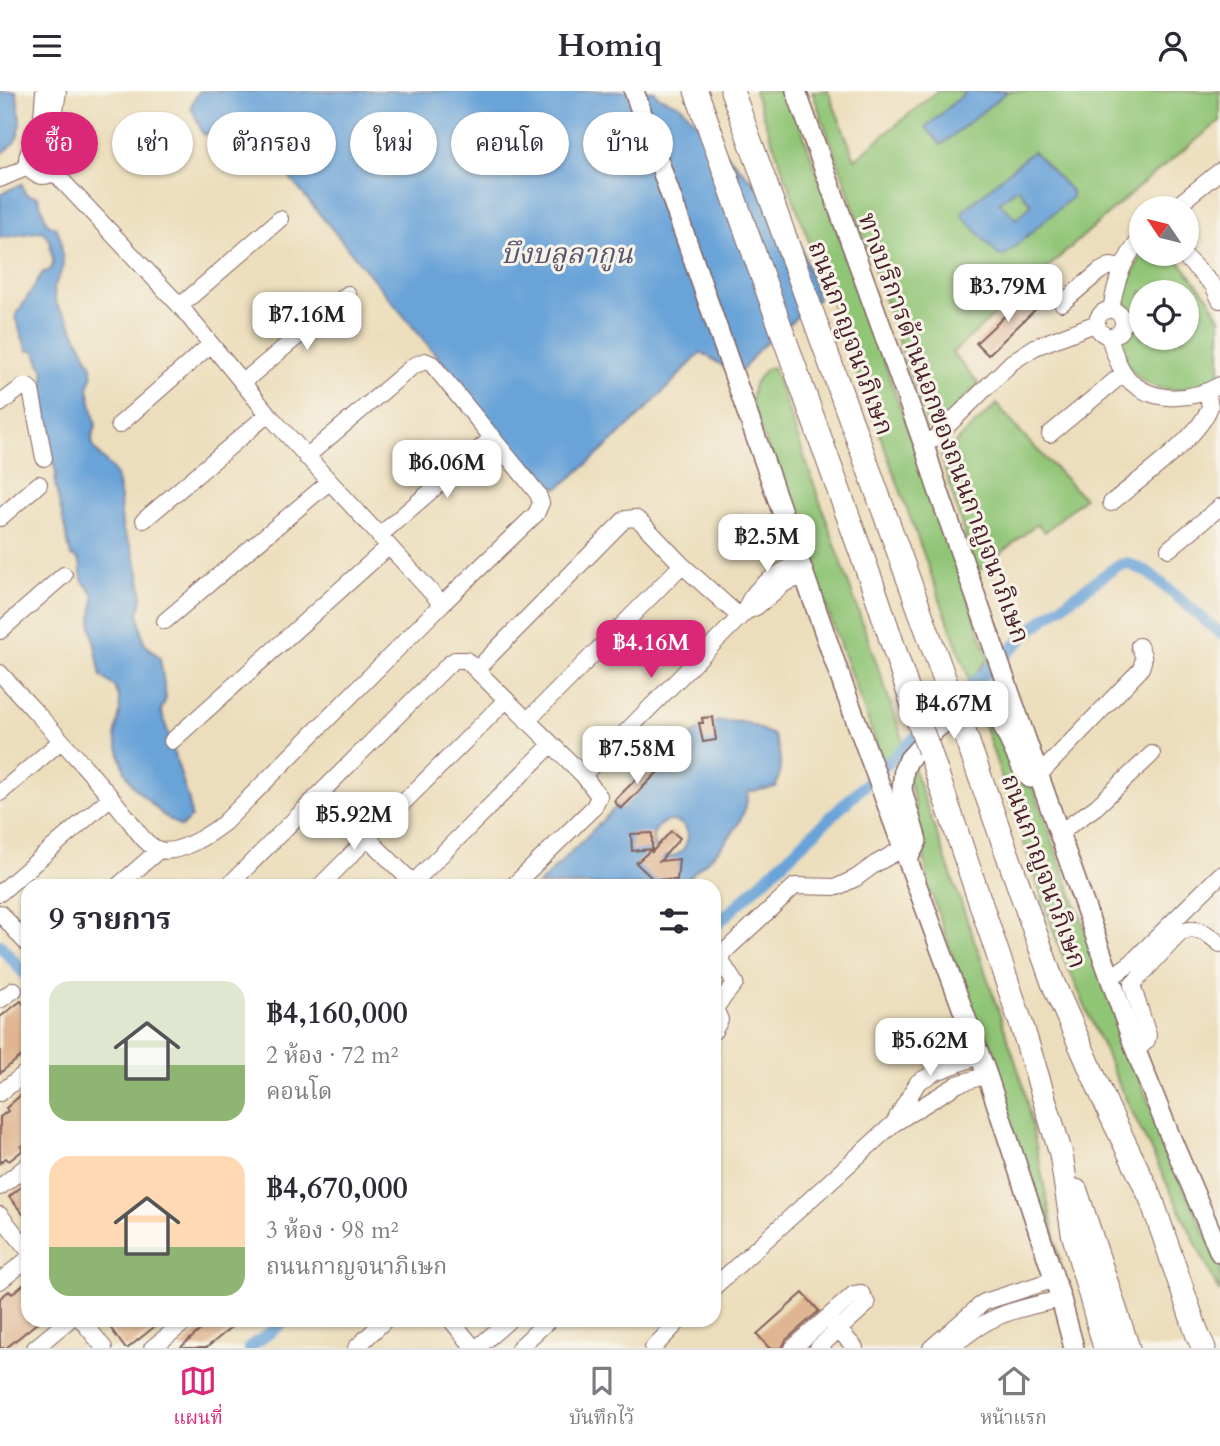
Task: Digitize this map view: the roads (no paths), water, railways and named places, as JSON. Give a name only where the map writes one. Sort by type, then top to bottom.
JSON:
[{"type":"highway","points":[[696,91],[878,600],[1023,1027],[1061,1154],[1083,1209],[1128,1348]]},
{"type":"highway","name":"ถนนกาญจนาภิเษก","points":[[732,91],[1053,983],[1151,1198],[1204,1348]]},
{"type":"highway","points":[[1061,1154],[1073,1233],[1105,1348]]},
{"type":"highway","points":[[1073,1233],[1074,1279],[1091,1348]]},
{"type":"main road","points":[[634,91],[844,688],[987,1075],[1074,1348]]},
{"type":"main road","name":"ทางบริการด้านนอกของถนนกาญจนาภิเษก","points":[[796,91],[924,445],[1110,979],[1132,1014],[1136,1051],[1220,1253]]},
{"type":"main road","points":[[906,854],[917,841],[902,790],[904,769],[909,759],[936,729],[973,699],[984,696],[990,698],[1024,772],[1030,778],[1040,775]]},
{"type":"street","points":[[44,91],[44,112]]},
{"type":"street","points":[[56,112],[58,91]]},
{"type":"street","points":[[0,179],[21,170]]},
{"type":"street","points":[[1189,196],[1220,171]]},
{"type":"street","points":[[57,175],[180,306],[268,414],[442,604]]},
{"type":"street","points":[[180,306],[280,219]]},
{"type":"street","points":[[1111,310],[1117,278],[1129,257]]},
{"type":"street","points":[[1062,303],[1100,271],[1110,266],[1122,268]]},
{"type":"street","points":[[1197,266],[1216,282],[1220,300]]},
{"type":"street","points":[[243,382],[348,294]]},
{"type":"street","points":[[1109,337],[1119,334],[1123,324],[1120,314],[1111,310],[1101,313],[1097,323],[1100,332],[1109,337],[1124,373],[1140,388],[1155,394],[1186,398],[1213,388],[1210,406],[1200,425],[1177,449],[1111,503]]},
{"type":"street","points":[[924,445],[935,438],[1012,362],[1035,347],[1097,323]]},
{"type":"street","points":[[119,425],[210,345]]},
{"type":"street","points":[[3,682],[61,741],[146,841],[159,850],[169,850],[208,836],[224,824],[442,604],[536,514],[541,503],[538,494],[493,437],[441,374],[425,361],[414,366],[306,457]]},
{"type":"street","points":[[1050,434],[1124,373]]},
{"type":"street","points":[[0,404],[22,387],[31,390],[44,458]]},
{"type":"street","points":[[144,520],[268,414]]},
{"type":"street","points":[[172,741],[493,437]]},
{"type":"street","points":[[166,621],[329,482]]},
{"type":"street","points":[[0,518],[39,484]]},
{"type":"street","points":[[1169,549],[1220,507]]},
{"type":"street","points":[[477,670],[625,519],[635,518],[641,522],[682,565],[742,614]]},
{"type":"street","points":[[527,720],[682,565]]},
{"type":"street","points":[[583,775],[742,614],[756,607],[802,568]]},
{"type":"street","points":[[0,631],[64,575]]},
{"type":"street","points":[[1040,775],[1140,670],[1144,655],[1139,646]]},
{"type":"street","points":[[235,879],[449,664],[455,660],[466,660],[597,791],[598,801],[520,879]]},
{"type":"street","points":[[327,879],[506,700]]},
{"type":"street","points":[[0,793],[61,741]]},
{"type":"street","points":[[419,879],[551,745]]},
{"type":"street","points":[[1061,834],[1096,807],[1152,754]]},
{"type":"street","points":[[323,793],[407,879]]},
{"type":"street","points":[[0,893],[111,797]]},
{"type":"street","points":[[126,879],[159,850]]},
{"type":"street","points":[[721,1000],[735,983],[721,961],[724,952],[795,886],[837,887],[856,878],[874,864],[906,854]]},
{"type":"street","points":[[1110,979],[1131,963],[1220,875]]},
{"type":"street","points":[[0,913],[21,936]]},
{"type":"street","points":[[1132,1014],[1134,981],[1181,933],[1196,929],[1220,944]]},
{"type":"street","points":[[0,1000],[14,990]]},
{"type":"street","points":[[893,1124],[918,1082],[936,1072],[979,1056]]},
{"type":"street","points":[[721,1281],[893,1124],[958,1084],[987,1075]]},
{"type":"street","points":[[0,1093],[21,1076]]},
{"type":"street","points":[[0,1187],[21,1170]]},
{"type":"street","points":[[0,1215],[21,1241]]},
{"type":"street","points":[[0,1281],[21,1264]]},
{"type":"street","points":[[931,1348],[984,1302],[1057,1289]]},
{"type":"street","points":[[951,1348],[994,1316],[1057,1289]]},
{"type":"street","points":[[793,1348],[833,1323]]},
{"type":"street","points":[[818,1348],[833,1323]]},
{"type":"street","points":[[833,1323],[855,1348]]},
{"type":"street","points":[[35,1348],[60,1327]]},
{"type":"street","points":[[87,1327],[104,1348]]},
{"type":"street","points":[[152,1348],[178,1327]]},
{"type":"street","points":[[356,1348],[378,1327]]},
{"type":"street","points":[[457,1327],[475,1348],[501,1327]]},
{"type":"street","points":[[519,1348],[541,1327]]},
{"type":"street","points":[[653,1348],[673,1327]]},
{"type":"water","points":[[0,91],[16,91],[20,127],[14,142],[0,154]]},
{"type":"water","name":"บึงบลูลากูน","points":[[199,91],[655,91],[657,96],[680,105],[793,224],[818,299],[759,349],[738,376],[701,352],[632,423],[558,488],[542,483],[287,175],[336,175],[336,112],[207,112],[207,133],[203,135],[191,106]]},
{"type":"water","points":[[967,91],[1008,91],[941,145],[926,127]]},
{"type":"water","points":[[1033,151],[1072,192],[1072,197],[1004,256],[998,255],[962,215],[964,210]],"holes":[[[1018,188],[1032,205],[1016,219],[999,202]]]},
{"type":"water","points":[[22,184],[25,194],[38,197],[47,223],[57,229],[61,239],[63,267],[54,287],[55,300],[67,317],[92,366],[88,388],[96,426],[92,442],[116,476],[123,530],[141,581],[142,598],[138,612],[144,643],[160,658],[166,698],[161,710],[189,801],[191,817],[181,827],[163,815],[133,786],[125,772],[115,737],[120,711],[119,698],[115,687],[101,676],[91,625],[94,596],[83,581],[78,560],[71,556],[44,418],[44,372],[35,351],[27,350],[15,317],[43,272],[49,271],[53,265],[50,241],[43,231],[0,238],[0,194]]},
{"type":"water","points":[[718,721],[745,722],[773,735],[778,748],[780,767],[776,787],[748,792],[744,812],[735,830],[722,847],[688,879],[544,879],[625,798],[663,757],[696,732]],"holes":[[[667,821],[679,823],[688,835],[682,851],[667,856],[655,847],[653,838],[659,826]]]},
{"type":"waterway","points":[[952,703],[1045,618],[1117,566],[1127,563],[1149,573],[1220,633]]},
{"type":"waterway","points":[[721,920],[923,730]]},
{"type":"waterway","points":[[0,945],[21,970]]},
{"type":"waterway","points":[[249,1348],[277,1327]]}]
